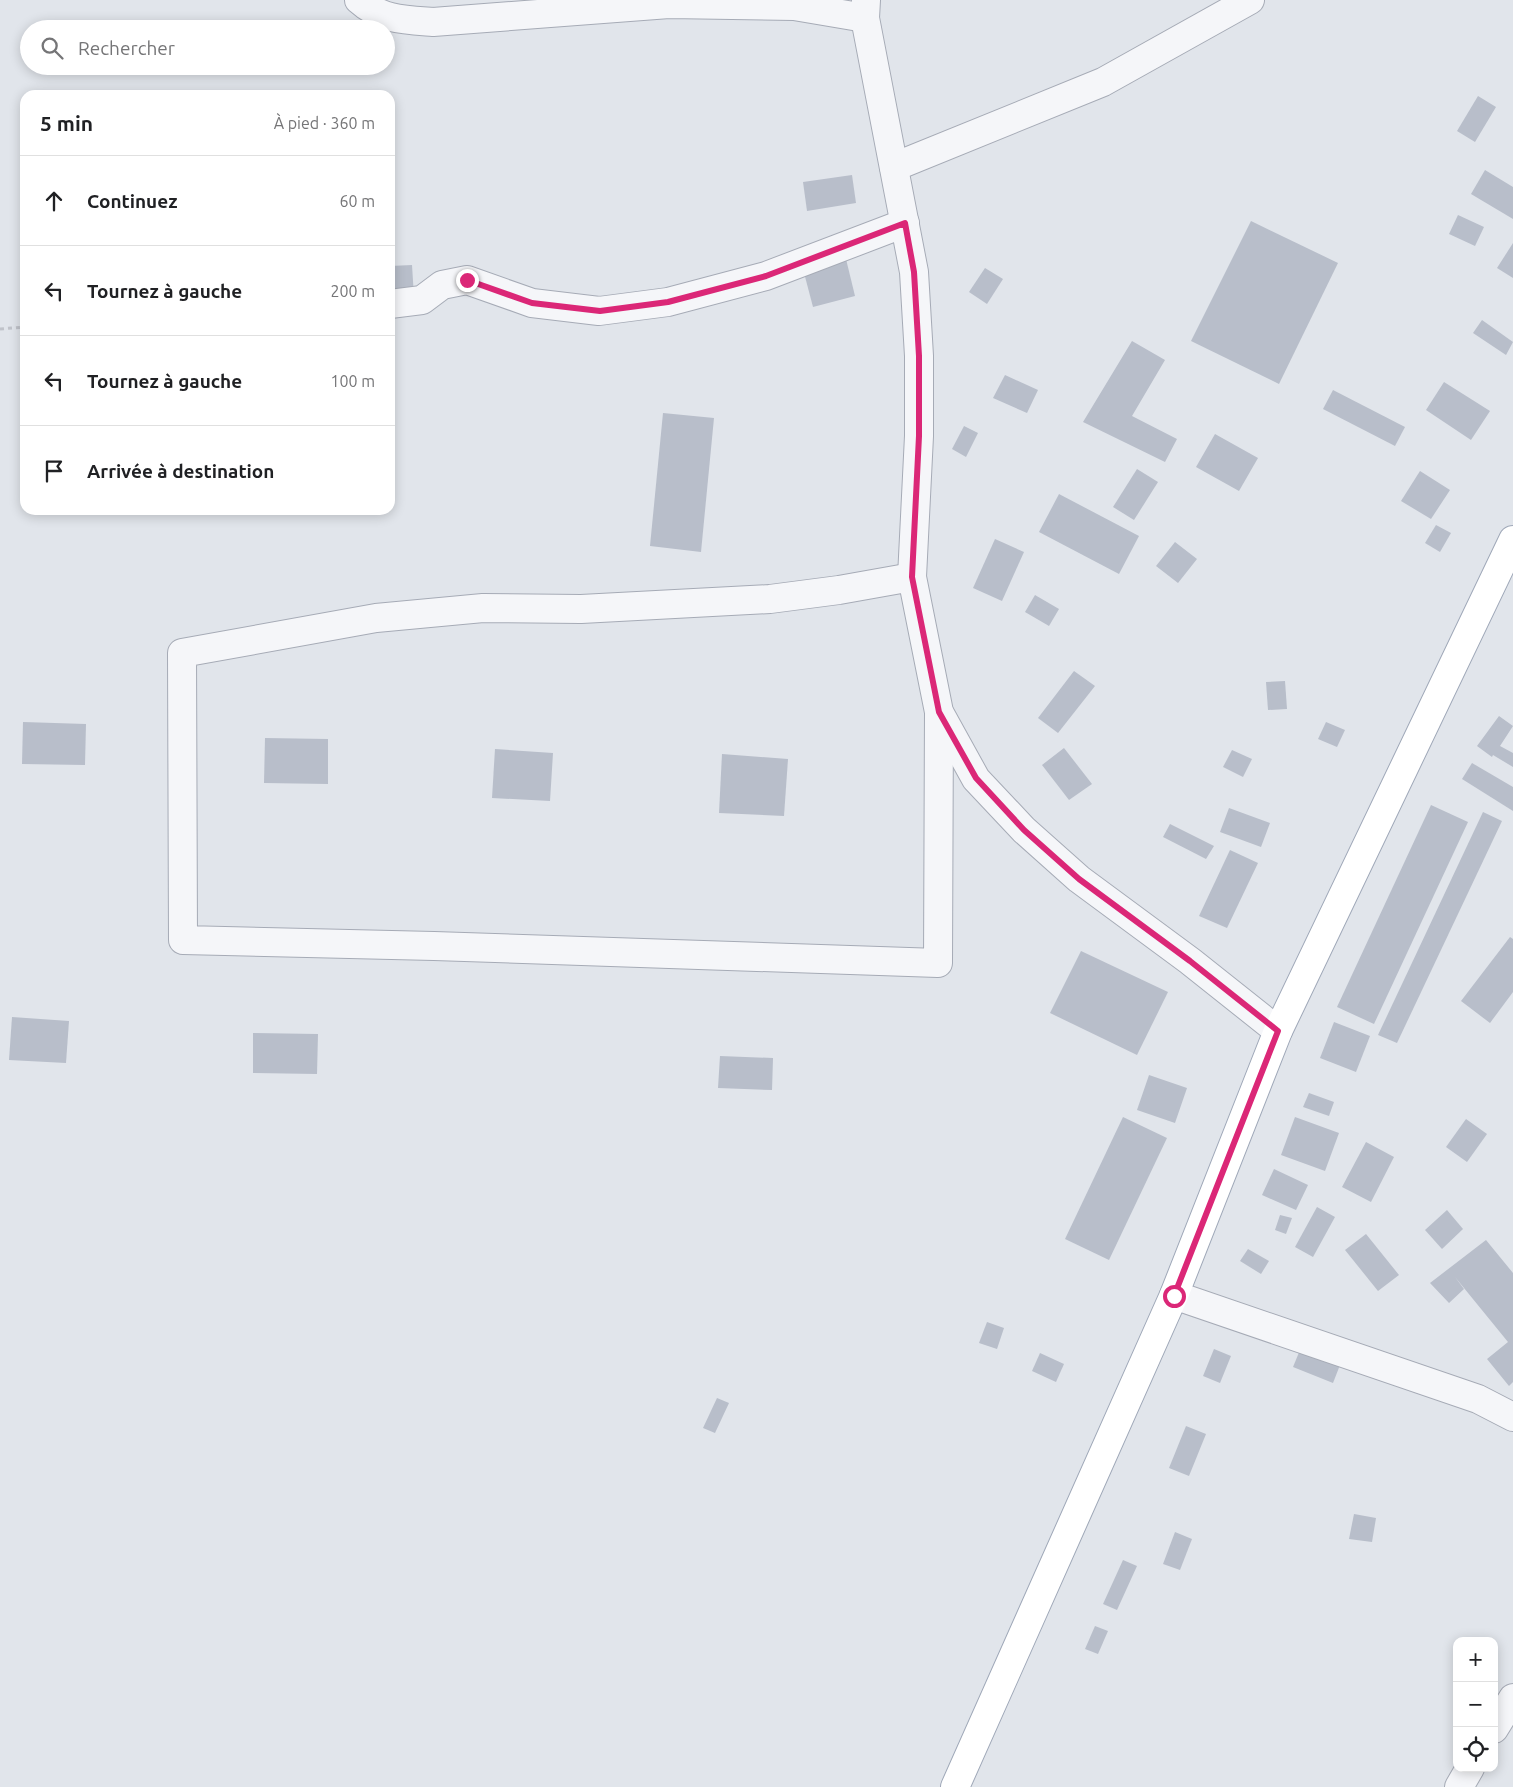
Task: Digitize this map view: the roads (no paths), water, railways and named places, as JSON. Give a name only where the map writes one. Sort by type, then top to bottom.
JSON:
[{"type":"main road","points":[[955,1787],[1174,1296],[1278,1031],[1513,540]]},
{"type":"street","points":[[359,0],[365,6],[395,20],[432,22],[669,4],[866,9],[914,272],[919,356],[919,436],[912,577],[939,712],[938,963],[434,946],[183,940],[182,653],[376,618],[483,608],[581,609],[770,599],[839,590],[912,577]]},
{"type":"street","points":[[894,167],[1103,82],[1250,0]]},
{"type":"street","points":[[395,303],[422,300],[442,285],[467,280],[532,303],[600,311],[668,302],[766,276],[905,223]]},
{"type":"street","points":[[939,712],[976,778],[1024,830],[1079,879],[1190,961],[1278,1031]]},
{"type":"street","points":[[1174,1296],[1478,1399],[1513,1418]]},
{"type":"street","points":[[1495,1727],[1513,1698]]},
{"type":"street","points":[[1459,1787],[1468,1772]]}]
